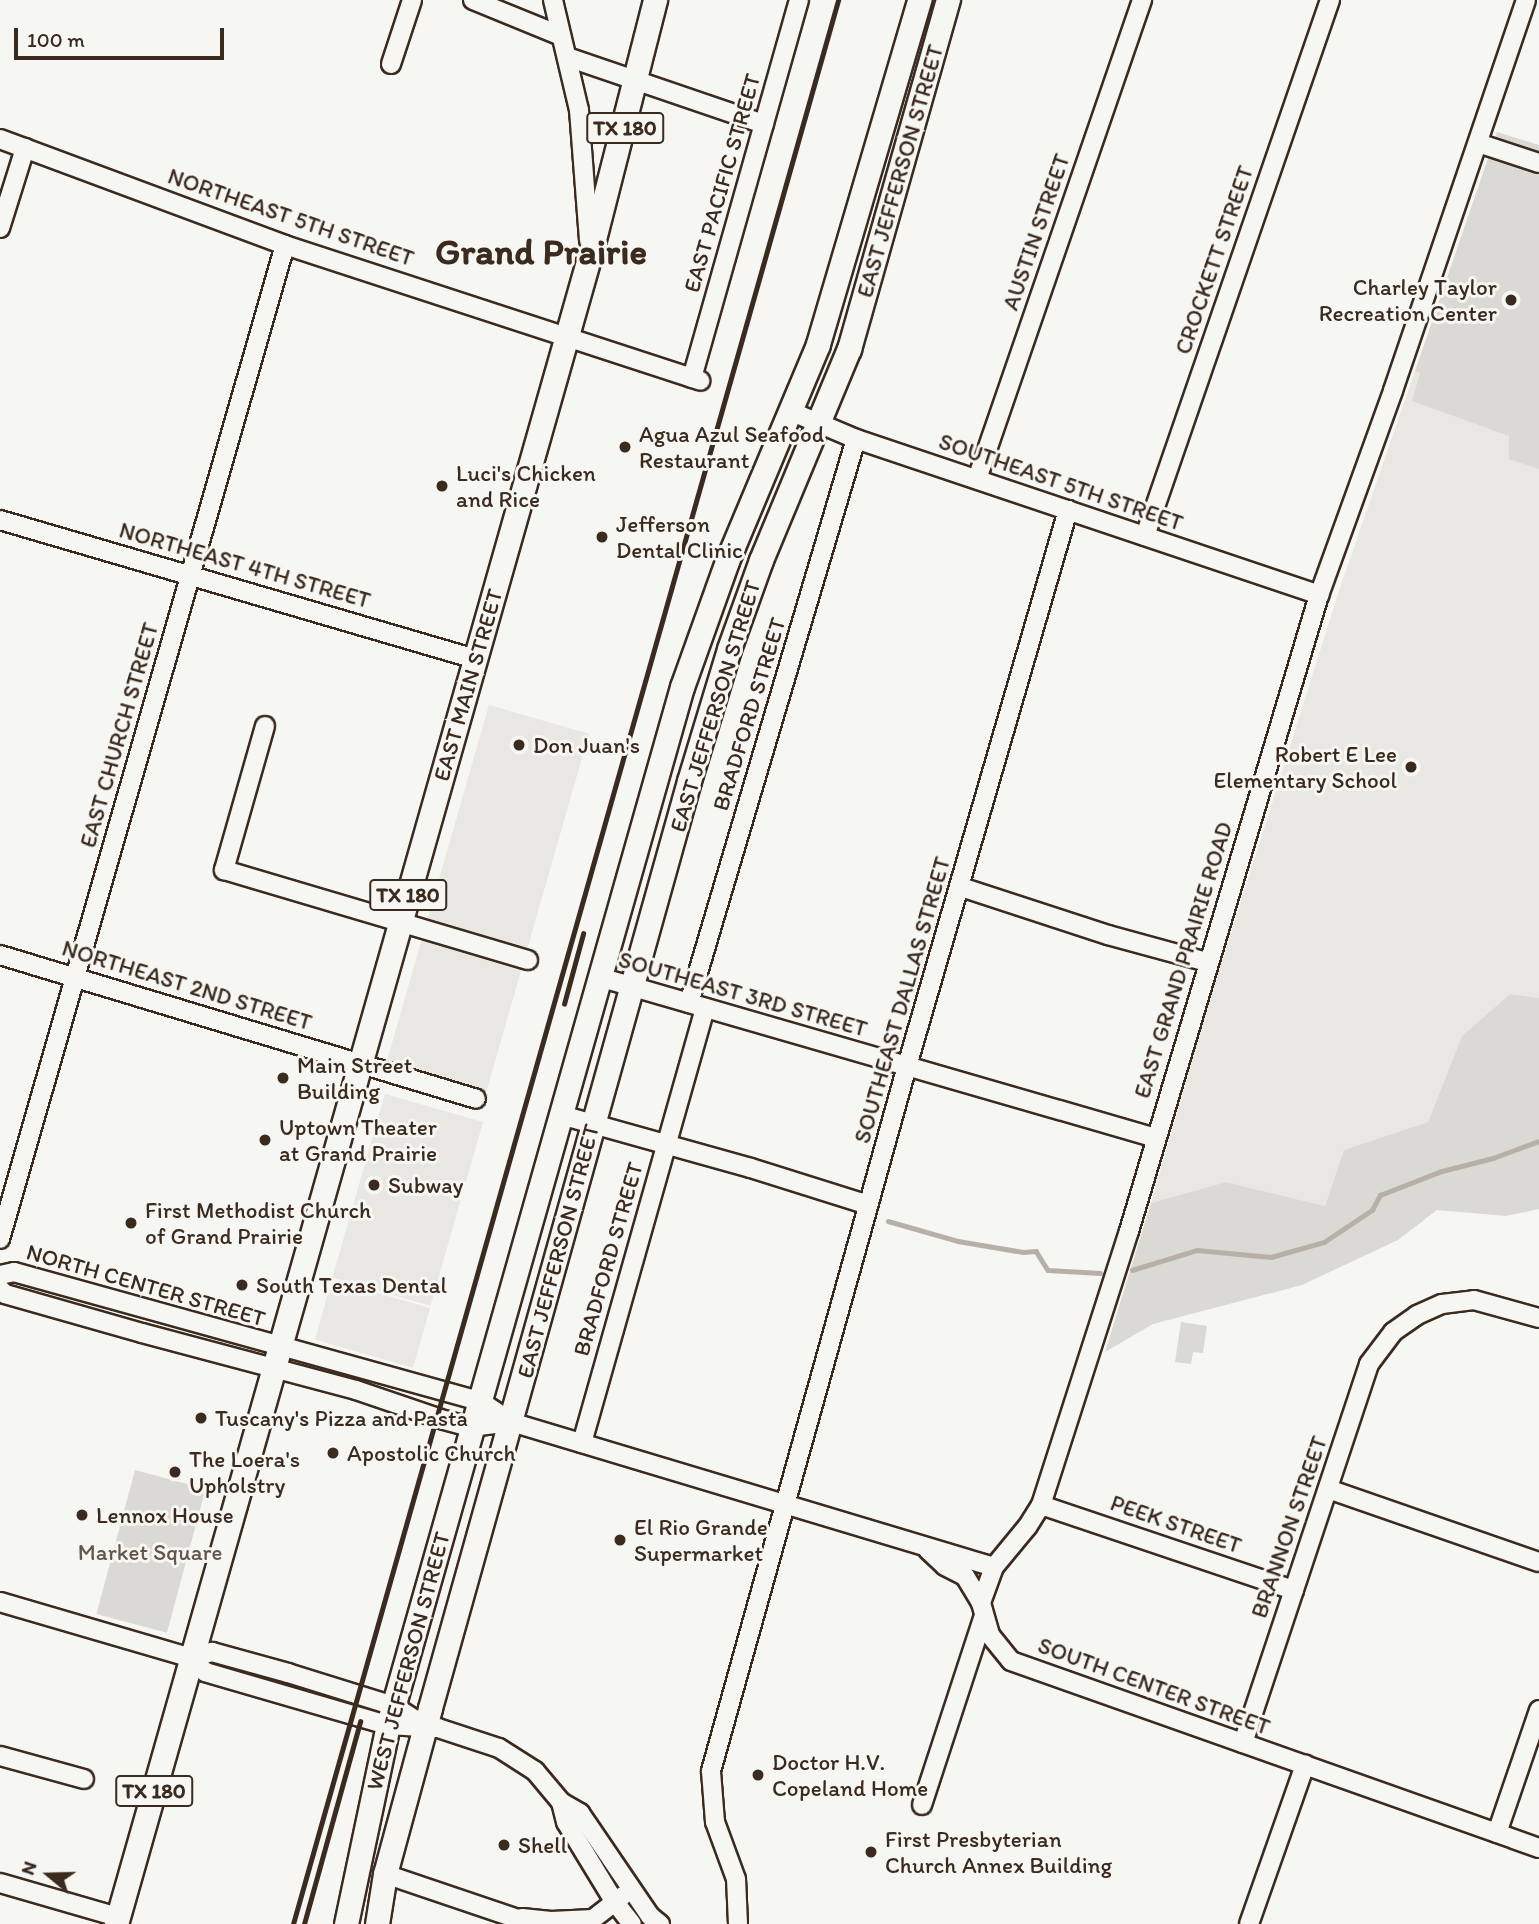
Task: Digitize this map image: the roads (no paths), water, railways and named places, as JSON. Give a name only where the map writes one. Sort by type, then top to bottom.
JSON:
[{"type":"main road","name":"EAST MAIN STREET","points":[[276,1358],[568,335],[656,0]]},
{"type":"main road","name":"EAST JEFFERSON STREET","points":[[480,1401],[598,977],[692,661],[727,561],[818,344],[919,0]]},
{"type":"main road","name":"EAST JEFFERSON STREET","points":[[511,1422],[592,1123],[721,676],[761,560],[820,424],[849,349],[948,0]]},
{"type":"main road","points":[[867,180],[895,189]]},
{"type":"main road","points":[[692,661],[721,676]]},
{"type":"main road","points":[[657,777],[688,786]]},
{"type":"main road","points":[[625,886],[657,895]]},
{"type":"main road","name":"TX 180","points":[[117,1920],[276,1358]]},
{"type":"main road","name":"WEST JEFFERSON STREET","points":[[345,1924],[391,1715],[480,1401]]},
{"type":"main road","name":"WEST JEFFERSON STREET","points":[[377,1924],[385,1874],[511,1422]]},
{"type":"street","points":[[391,64],[412,0]]},
{"type":"street","points":[[473,0],[561,36]]},
{"type":"street","points":[[553,0],[579,110],[590,255]]},
{"type":"street","name":"EAST PACIFIC STREET","points":[[568,335],[696,380],[799,0]]},
{"type":"street","name":"AUSTIN STREET","points":[[977,480],[1142,0]]},
{"type":"street","name":"CROCKETT STREET","points":[[1145,536],[1330,0]]},
{"type":"street","name":"EAST GRAND PRAIRIE ROAD","points":[[994,1567],[1027,1528],[1041,1505],[1156,1138],[1319,595],[1526,0]]},
{"type":"street","points":[[567,57],[764,124]]},
{"type":"street","name":"NORTHEAST 5TH STREET","points":[[0,139],[285,245],[568,335]]},
{"type":"street","points":[[1478,143],[1539,163]]},
{"type":"street","points":[[0,228],[25,148]]},
{"type":"street","name":"EAST CHURCH STREET","points":[[0,1239],[285,245]]},
{"type":"street","name":"SOUTHEAST 5TH STREET","points":[[790,411],[856,439],[1319,595]]},
{"type":"street","name":"BRADFORD STREET","points":[[582,1443],[667,1144],[697,1006],[856,439]]},
{"type":"street","name":"SOUTHEAST DALLAS STREET","points":[[733,1921],[736,1879],[715,1822],[712,1771],[907,1066],[1068,510]]},
{"type":"street","name":"NORTHEAST 4TH STREET","points":[[0,520],[191,573],[475,659]]},
{"type":"street","points":[[265,726],[224,870],[528,960]]},
{"type":"street","points":[[961,887],[1108,935],[1207,962]]},
{"type":"street","name":"NORTHEAST 2ND STREET","points":[[0,955],[477,1099]]},
{"type":"street","name":"SOUTHEAST 3RD STREET","points":[[598,977],[1156,1138]]},
{"type":"street","points":[[561,1115],[868,1205]]},
{"type":"street","name":"NORTH CENTER STREET","points":[[0,1275],[14,1272],[276,1358]]},
{"type":"street","name":"NORTH CENTER STREET","points":[[0,1289],[5,1294],[276,1358]]},
{"type":"street","name":"BRANNON STREET","points":[[1242,1743],[1369,1364],[1392,1332],[1417,1315],[1442,1304],[1474,1300],[1539,1318]]},
{"type":"street","points":[[276,1358],[480,1401],[511,1422],[994,1567],[922,1805]]},
{"type":"street","points":[[276,1358],[417,1412],[471,1427],[511,1422]]},
{"type":"street","points":[[1328,1489],[1539,1562]]},
{"type":"street","name":"PEEK STREET","points":[[1041,1505],[1294,1590]]},
{"type":"street","name":"SOUTH CENTER STREET","points":[[922,1545],[945,1566],[965,1576],[990,1635],[1012,1661],[1539,1848]]},
{"type":"street","points":[[0,1602],[192,1658],[205,1672],[477,1738],[535,1771],[561,1802],[580,1813],[632,1889],[660,1924]]},
{"type":"street","points":[[1497,1833],[1539,1710]]},
{"type":"street","points":[[0,1756],[83,1779]]},
{"type":"street","points":[[1249,1924],[1305,1765]]},
{"type":"street","points":[[561,1802],[566,1822],[614,1901],[632,1924]]},
{"type":"street","points":[[385,1874],[533,1924]]},
{"type":"street","points":[[0,1882],[117,1920]]},
{"type":"street","points":[[508,1916],[592,1922],[614,1901],[632,1889]]},
{"type":"waterway","points":[[1132,1270],[1197,1250],[1271,1257],[1324,1242],[1372,1210],[1380,1195],[1442,1171],[1493,1158],[1539,1141]]},
{"type":"waterway","points":[[888,1221],[958,1241],[1023,1252],[1036,1251],[1048,1270],[1100,1273]]},
{"type":"railway","points":[[293,1924],[838,0]]},
{"type":"railway","points":[[564,1004],[583,934]]},
{"type":"railway","points":[[304,1924],[360,1722]]},
{"type":"place","name":"Charley Taylor Recreation Center","points":[[1511,300]]},
{"type":"place","name":"Agua Azul Seafood Restaurant","points":[[625,447]]},
{"type":"place","name":"Luci's Chicken and Rice","points":[[442,486]]},
{"type":"place","name":"Jefferson Dental Clinic","points":[[602,537]]},
{"type":"place","name":"Don Juan's","points":[[519,745]]},
{"type":"place","name":"Robert E Lee Elementary School","points":[[1411,767]]},
{"type":"place","name":"Main Street Building","points":[[283,1078]]},
{"type":"place","name":"Uptown Theater at Grand Prairie","points":[[265,1140]]},
{"type":"place","name":"Subway","points":[[374,1185]]},
{"type":"place","name":"First Methodist Church of Grand Prairie","points":[[131,1223]]},
{"type":"place","name":"South Texas Dental","points":[[242,1285]]},
{"type":"place","name":"Tuscany's Pizza and Pasta","points":[[201,1418]]},
{"type":"place","name":"Apostolic Church","points":[[333,1453]]},
{"type":"place","name":"The Loera's Upholstry","points":[[175,1472]]},
{"type":"place","name":"Lennox House","points":[[82,1515]]},
{"type":"place","name":"El Rio Grande Supermarket","points":[[620,1540]]},
{"type":"place","name":"Doctor H.V. Copeland Home","points":[[758,1775]]},
{"type":"place","name":"Shell","points":[[504,1845]]},
{"type":"place","name":"First Presbyterian Church Annex Building","points":[[871,1852]]},
{"type":"district","name":"Grand Prairie","points":[[541,251]]},
{"type":"park label","name":"Market Square","points":[[150,1552]]}]
